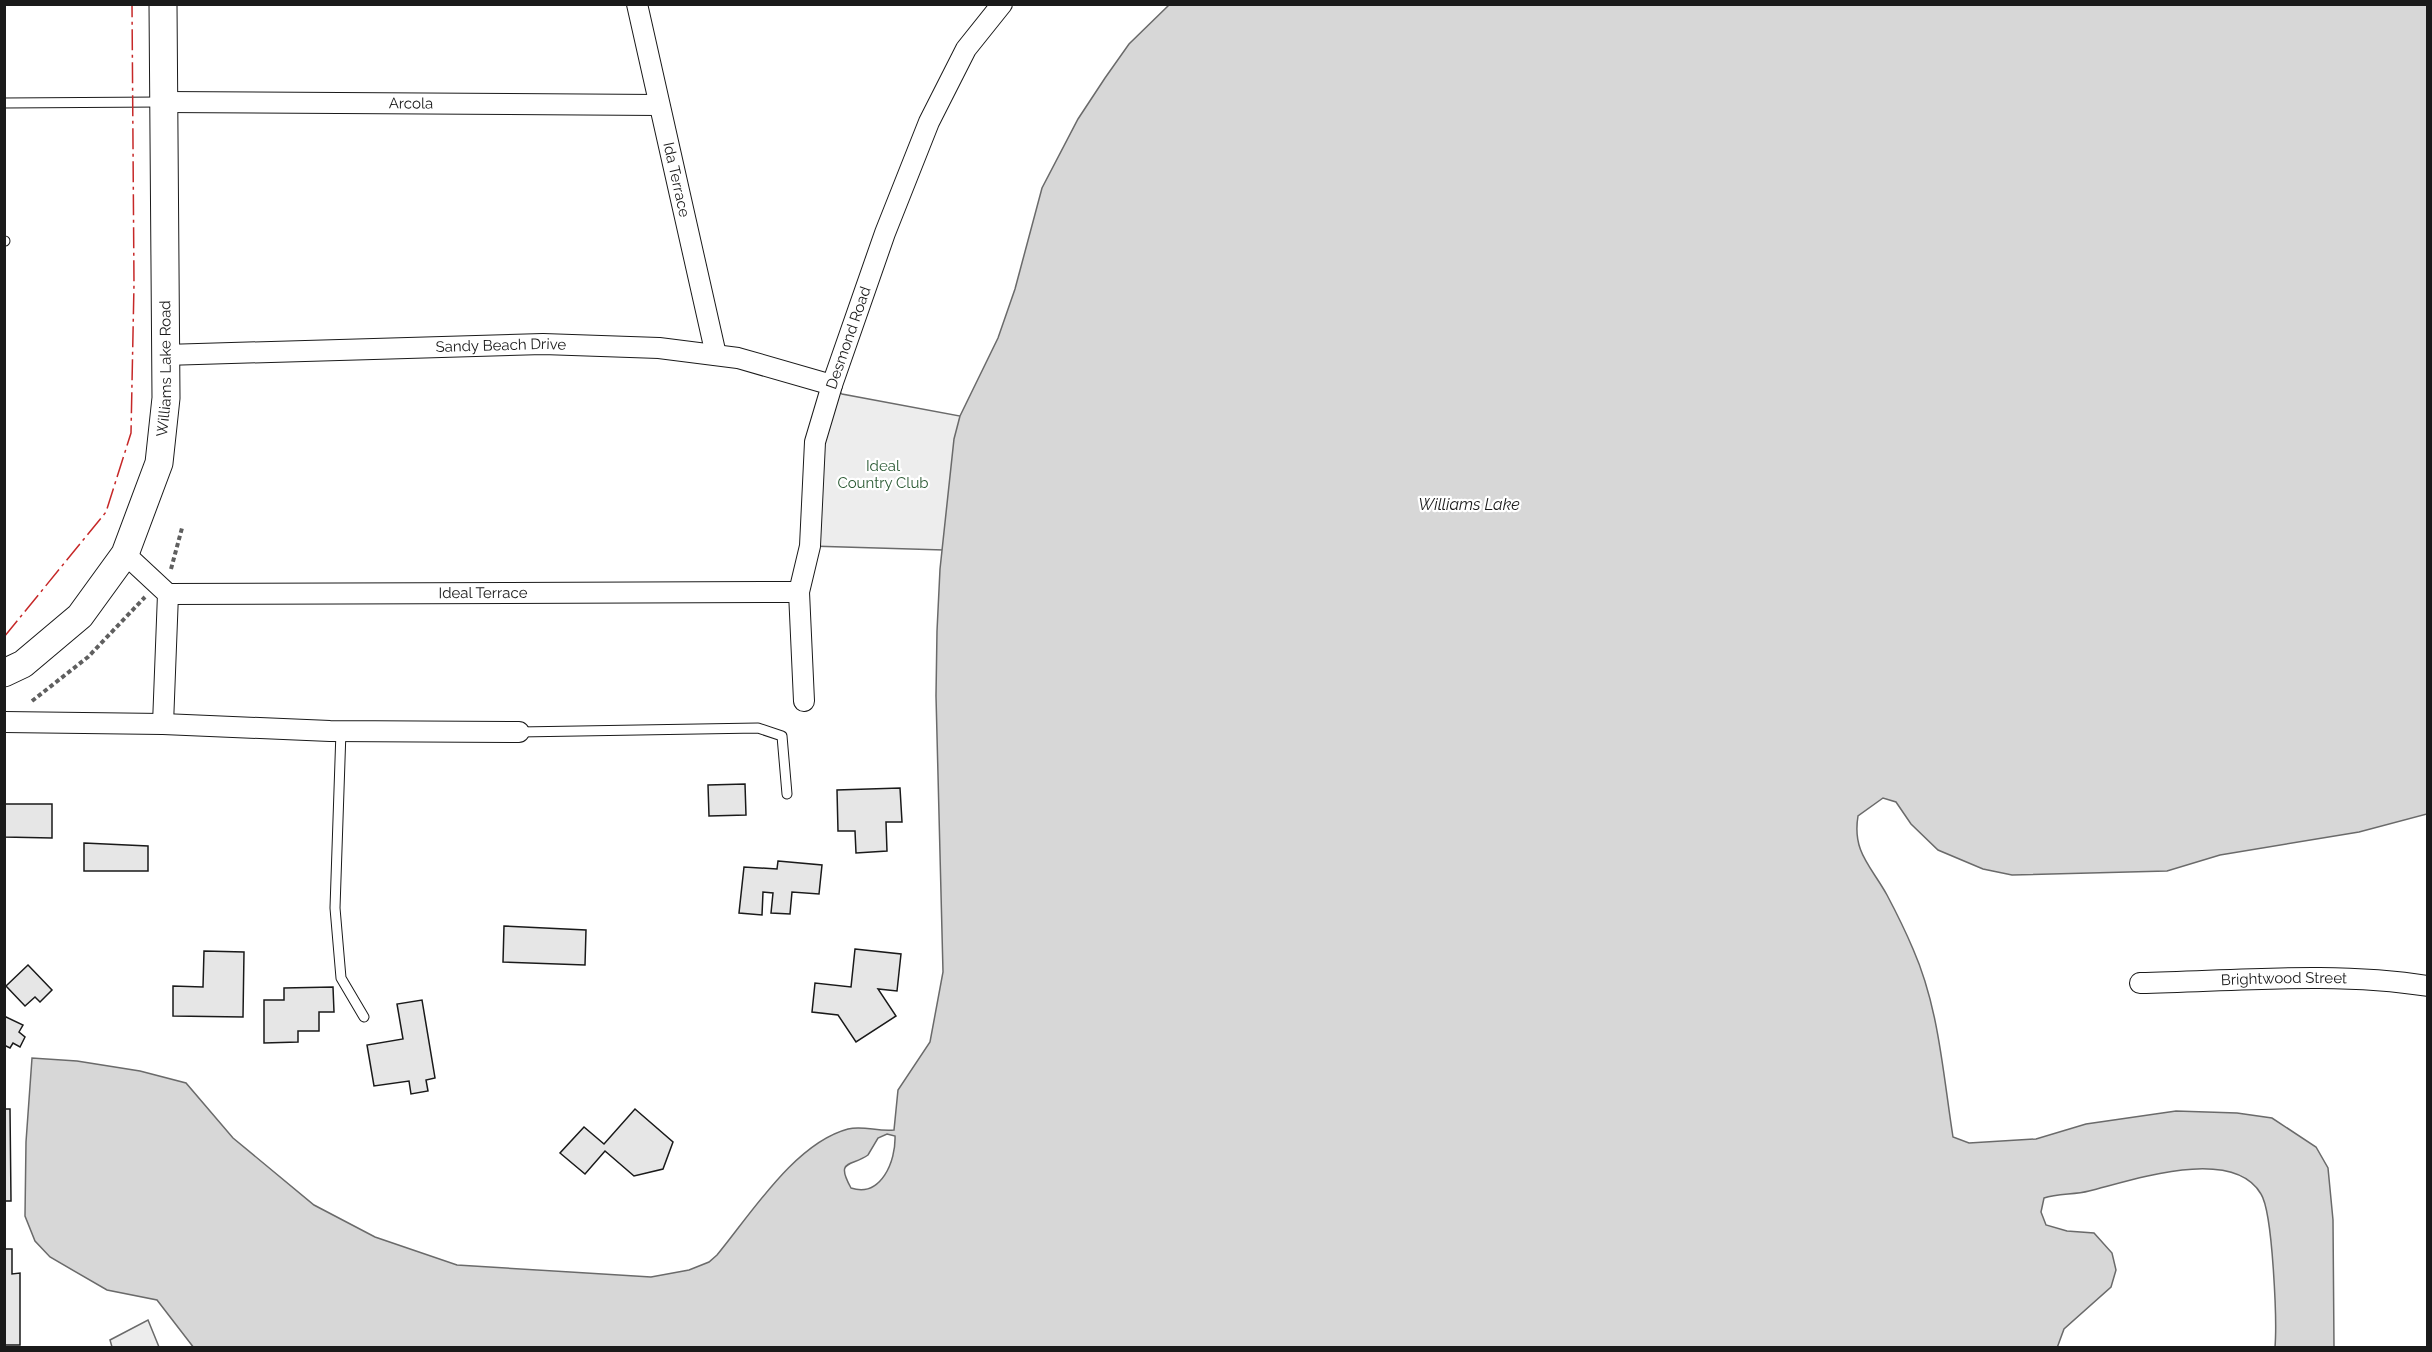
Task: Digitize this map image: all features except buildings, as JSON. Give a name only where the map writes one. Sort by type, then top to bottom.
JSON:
[{"type":"main road","name":"Williams Lake Road","points":[[4,673],[22,664],[80,616],[124,554],[159,463],[166,398],[163,4]]},
{"type":"street","name":"Ida Terrace","points":[[637,4],[698,264],[716,355]]},
{"type":"street","name":"Desmond Road","points":[[804,701],[799,592],[810,546],[815,442],[832,385],[885,233],[929,122],[966,49],[1002,4]]},
{"type":"street","name":"Arcola","points":[[164,102],[659,105]]},
{"type":"street","name":"Sandy Beach Drive","points":[[165,355],[543,344],[658,348],[738,358],[832,385]]},
{"type":"street","points":[[124,554],[168,594],[163,724]]},
{"type":"street","name":"Ideal Terrace","points":[[168,594],[799,592]]},
{"type":"street","points":[[4,722],[163,724],[341,731],[519,732]]},
{"type":"street","name":"Brightwood Street","points":[[2140,983],[2294,979],[2397,981],[2427,986]]},
{"type":"lane","points":[[4,103],[164,102]]},
{"type":"lane","points":[[519,732],[758,728],[782,736],[787,794]]},
{"type":"lane","points":[[341,731],[336,920],[341,978],[363,1017]]},
{"type":"path","points":[[169,571],[182,528]]},
{"type":"path","points":[[24,706],[88,657],[148,594]]},
{"type":"shaded area","name":"Ideal Country Club","points":[[832,385],[842,394],[960,416],[944,550],[810,546]]},
{"type":"shaded area","points":[[148,1320],[159,1347],[112,1347],[110,1340]]},
{"type":"water","name":"Williams Lake","points":[[1169,5],[2427,5],[2427,814],[2359,832],[2220,855],[2167,871],[2012,875],[1983,869],[1938,850],[1911,824],[1896,802],[1883,798],[1858,816],[1857,829],[1864,858],[1894,908],[1922,971],[1939,1042],[1953,1137],[1969,1143],[2036,1139],[2086,1124],[2176,1111],[2237,1113],[2272,1118],[2316,1147],[2328,1168],[2333,1220],[2334,1347],[2275,1347],[2275,1293],[2269,1222],[2261,1194],[2247,1179],[2228,1171],[2205,1169],[2179,1170],[2083,1192],[2044,1198],[2041,1212],[2046,1225],[2067,1231],[2094,1233],[2112,1253],[2116,1270],[2111,1287],[2064,1329],[2057,1348],[194,1348],[157,1300],[107,1290],[50,1257],[35,1241],[25,1216],[26,1142],[32,1058],[77,1061],[140,1071],[186,1083],[233,1138],[314,1205],[375,1237],[457,1265],[651,1277],[689,1270],[709,1262],[717,1255],[775,1182],[810,1149],[848,1129],[894,1130],[898,1090],[930,1042],[943,972],[936,696],[937,631],[940,569],[954,439],[960,416],[998,338],[1015,289],[1042,188],[1078,119],[1129,44]],"holes":[[[887,1134],[895,1136],[893,1156],[885,1175],[871,1188],[862,1190],[851,1188],[846,1179],[847,1165],[868,1155],[878,1138]]]},
{"type":"power","points":[[4,637],[106,512],[131,433],[134,284],[132,4]]}]
